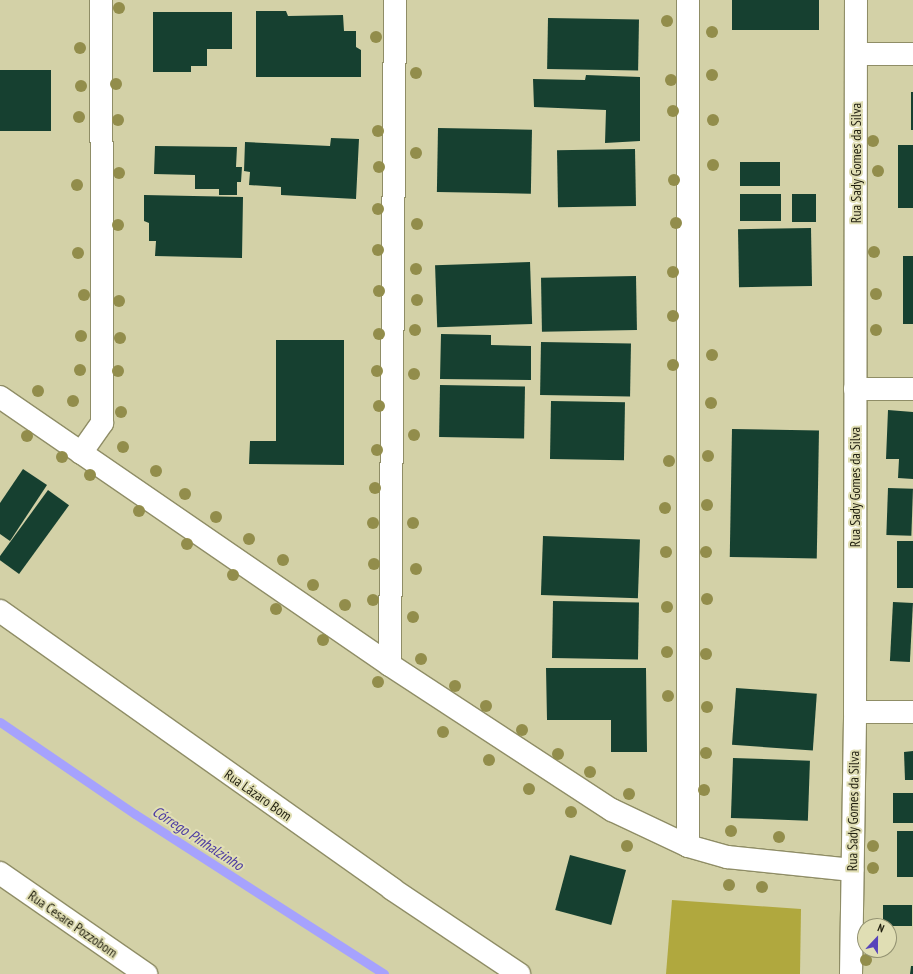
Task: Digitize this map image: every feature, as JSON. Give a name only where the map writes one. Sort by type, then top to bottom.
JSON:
[{"type":"street","points":[[81,453],[102,423],[100,0]]},
{"type":"street","points":[[390,665],[395,0]]},
{"type":"street","points":[[688,0],[688,846]]},
{"type":"street","name":"Rua Sady Gomes da Silva","points":[[851,974],[855,712],[856,0]]},
{"type":"street","points":[[857,54],[913,54]]},
{"type":"street","points":[[855,389],[913,389]]},
{"type":"street","points":[[0,397],[390,665],[612,810],[688,846],[727,858],[756,862],[852,870]]},
{"type":"street","name":"Rua Lázaro Bom","points":[[0,611],[380,880],[519,974]]},
{"type":"street","points":[[855,712],[913,712]]},
{"type":"street","name":"Rua Cesare Pozzobom","points":[[0,873],[146,974]]},
{"type":"shaded area","points":[[672,900],[801,909],[800,974],[666,974]]},
{"type":"building","points":[[732,0],[819,0],[819,30],[732,30]]},
{"type":"building","points":[[256,11],[286,11],[288,16],[343,15],[344,31],[356,31],[356,47],[361,50],[361,77],[256,77]]},
{"type":"building","points":[[153,12],[232,12],[232,49],[207,49],[207,66],[191,66],[191,72],[153,72]]},
{"type":"building","points":[[548,18],[639,20],[638,71],[547,69]]},
{"type":"building","points":[[0,70],[51,70],[51,131],[0,131]]},
{"type":"building","points":[[586,75],[640,77],[640,141],[605,143],[606,110],[534,107],[533,79],[585,80]]},
{"type":"building","points":[[911,92],[913,92],[913,130],[911,130]]},
{"type":"building","points":[[438,128],[532,130],[531,194],[437,192]]},
{"type":"building","points":[[331,138],[359,139],[356,199],[281,195],[281,187],[249,185],[250,172],[244,171],[245,142],[330,146]]},
{"type":"building","points":[[898,145],[913,145],[913,208],[898,208]]},
{"type":"building","points":[[155,146],[237,147],[236,167],[242,167],[241,182],[237,182],[237,195],[219,195],[219,189],[195,189],[195,175],[154,174]]},
{"type":"building","points":[[635,149],[636,206],[558,207],[557,150]]},
{"type":"building","points":[[740,162],[780,162],[780,186],[740,186]]},
{"type":"building","points":[[740,194],[781,194],[781,221],[740,221]]},
{"type":"building","points":[[792,194],[816,194],[816,222],[792,222]]},
{"type":"building","points":[[144,195],[243,197],[242,258],[155,256],[156,241],[149,241],[149,223],[144,221]]},
{"type":"building","points":[[811,228],[812,286],[739,287],[738,229]]},
{"type":"building","points":[[903,256],[913,256],[913,324],[903,324]]},
{"type":"building","points":[[530,262],[532,324],[437,327],[435,265]]},
{"type":"building","points":[[636,276],[637,330],[542,332],[541,278]]},
{"type":"building","points":[[441,334],[491,335],[491,345],[531,346],[531,380],[440,379]]},
{"type":"building","points":[[276,340],[344,340],[344,465],[249,464],[250,441],[276,441]]},
{"type":"building","points":[[541,342],[631,344],[630,397],[540,395]]},
{"type":"building","points":[[440,385],[525,386],[524,438],[439,437]]},
{"type":"building","points":[[551,401],[625,402],[624,460],[550,459]]},
{"type":"building","points":[[888,410],[913,412],[913,479],[898,478],[899,459],[886,459]]},
{"type":"building","points":[[732,429],[819,431],[817,558],[730,557]]},
{"type":"building","points":[[23,469],[47,485],[10,541],[0,534],[0,503]]},
{"type":"building","points":[[888,488],[913,489],[911,536],[886,535]]},
{"type":"building","points":[[48,490],[69,505],[19,574],[0,560],[0,556]]},
{"type":"building","points":[[543,536],[640,539],[638,598],[541,595]]},
{"type":"building","points":[[897,541],[913,541],[913,588],[897,588]]},
{"type":"building","points":[[553,601],[639,603],[638,659],[552,658]]},
{"type":"building","points":[[893,602],[913,603],[910,662],[890,661]]},
{"type":"building","points":[[546,668],[646,668],[647,752],[611,752],[611,720],[547,720]]},
{"type":"building","points":[[736,688],[817,694],[813,751],[732,745]]},
{"type":"building","points":[[913,751],[913,780],[905,780],[904,752]]},
{"type":"building","points":[[733,758],[810,761],[808,821],[731,818]]},
{"type":"building","points":[[893,793],[913,793],[913,823],[893,823]]},
{"type":"building","points":[[897,831],[913,831],[913,877],[897,877]]},
{"type":"building","points":[[570,855],[626,870],[611,925],[555,910]]},
{"type":"building","points":[[883,905],[912,905],[912,926],[897,926],[897,918],[883,918]]},
{"type":"building","points":[[911,966],[913,966],[913,974],[910,974]]},
{"type":"waterway","name":"Córrego Pinhalzinho","points":[[0,722],[135,814],[384,974]]}]
